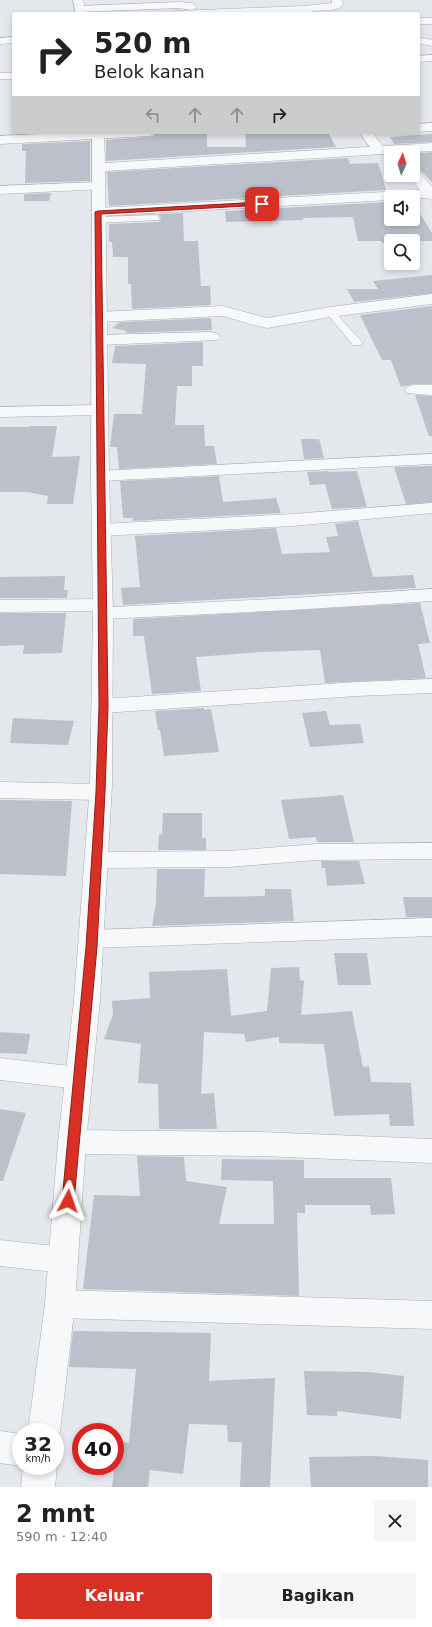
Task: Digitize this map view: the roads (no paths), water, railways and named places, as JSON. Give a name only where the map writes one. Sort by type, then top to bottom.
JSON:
[{"type":"street","points":[[251,12],[307,11],[338,5],[337,0]]},
{"type":"street","points":[[80,8],[188,5],[193,8],[195,12]]},
{"type":"street","points":[[420,21],[432,21]]},
{"type":"street","points":[[0,41],[12,40]]},
{"type":"street","points":[[420,59],[432,58]]},
{"type":"street","points":[[0,76],[12,76]]},
{"type":"street","points":[[420,128],[432,127]]},
{"type":"street","points":[[0,140],[84,134]]},
{"type":"street","points":[[45,1423],[60,1304],[72,1142],[92,938],[100,792],[103,706],[103,609],[98,317],[98,134]]},
{"type":"street","points":[[367,134],[380,151]]},
{"type":"street","points":[[420,148],[432,147]]},
{"type":"street","points":[[0,190],[98,177],[384,151]]},
{"type":"street","points":[[420,182],[431,195]]},
{"type":"street","points":[[98,216],[431,195]]},
{"type":"street","points":[[98,317],[223,311],[234,313],[254,321],[267,323],[330,312],[432,299]]},
{"type":"street","points":[[99,340],[212,337]]},
{"type":"street","points":[[413,390],[432,390]]},
{"type":"street","points":[[0,412],[100,410]]},
{"type":"street","points":[[100,476],[432,460]]},
{"type":"street","points":[[101,530],[294,520],[432,508]]},
{"type":"street","points":[[0,606],[103,609],[292,604],[432,595]]},
{"type":"street","points":[[103,706],[357,689],[432,686]]},
{"type":"street","points":[[0,790],[100,792]]},
{"type":"street","points":[[96,860],[229,859],[317,852],[432,851]]},
{"type":"street","points":[[92,938],[432,927]]},
{"type":"street","points":[[0,1069],[78,1078]]},
{"type":"street","points":[[72,1142],[260,1144],[432,1151]]},
{"type":"street","points":[[0,1253],[63,1260]]},
{"type":"street","points":[[60,1304],[432,1315]]},
{"type":"street","points":[[0,1447],[12,1449]]},
{"type":"street","points":[[38,1487],[39,1475]]},
{"type":"lane","points":[[98,216],[156,218]]},
{"type":"lane","points":[[330,312],[357,343]]}]
